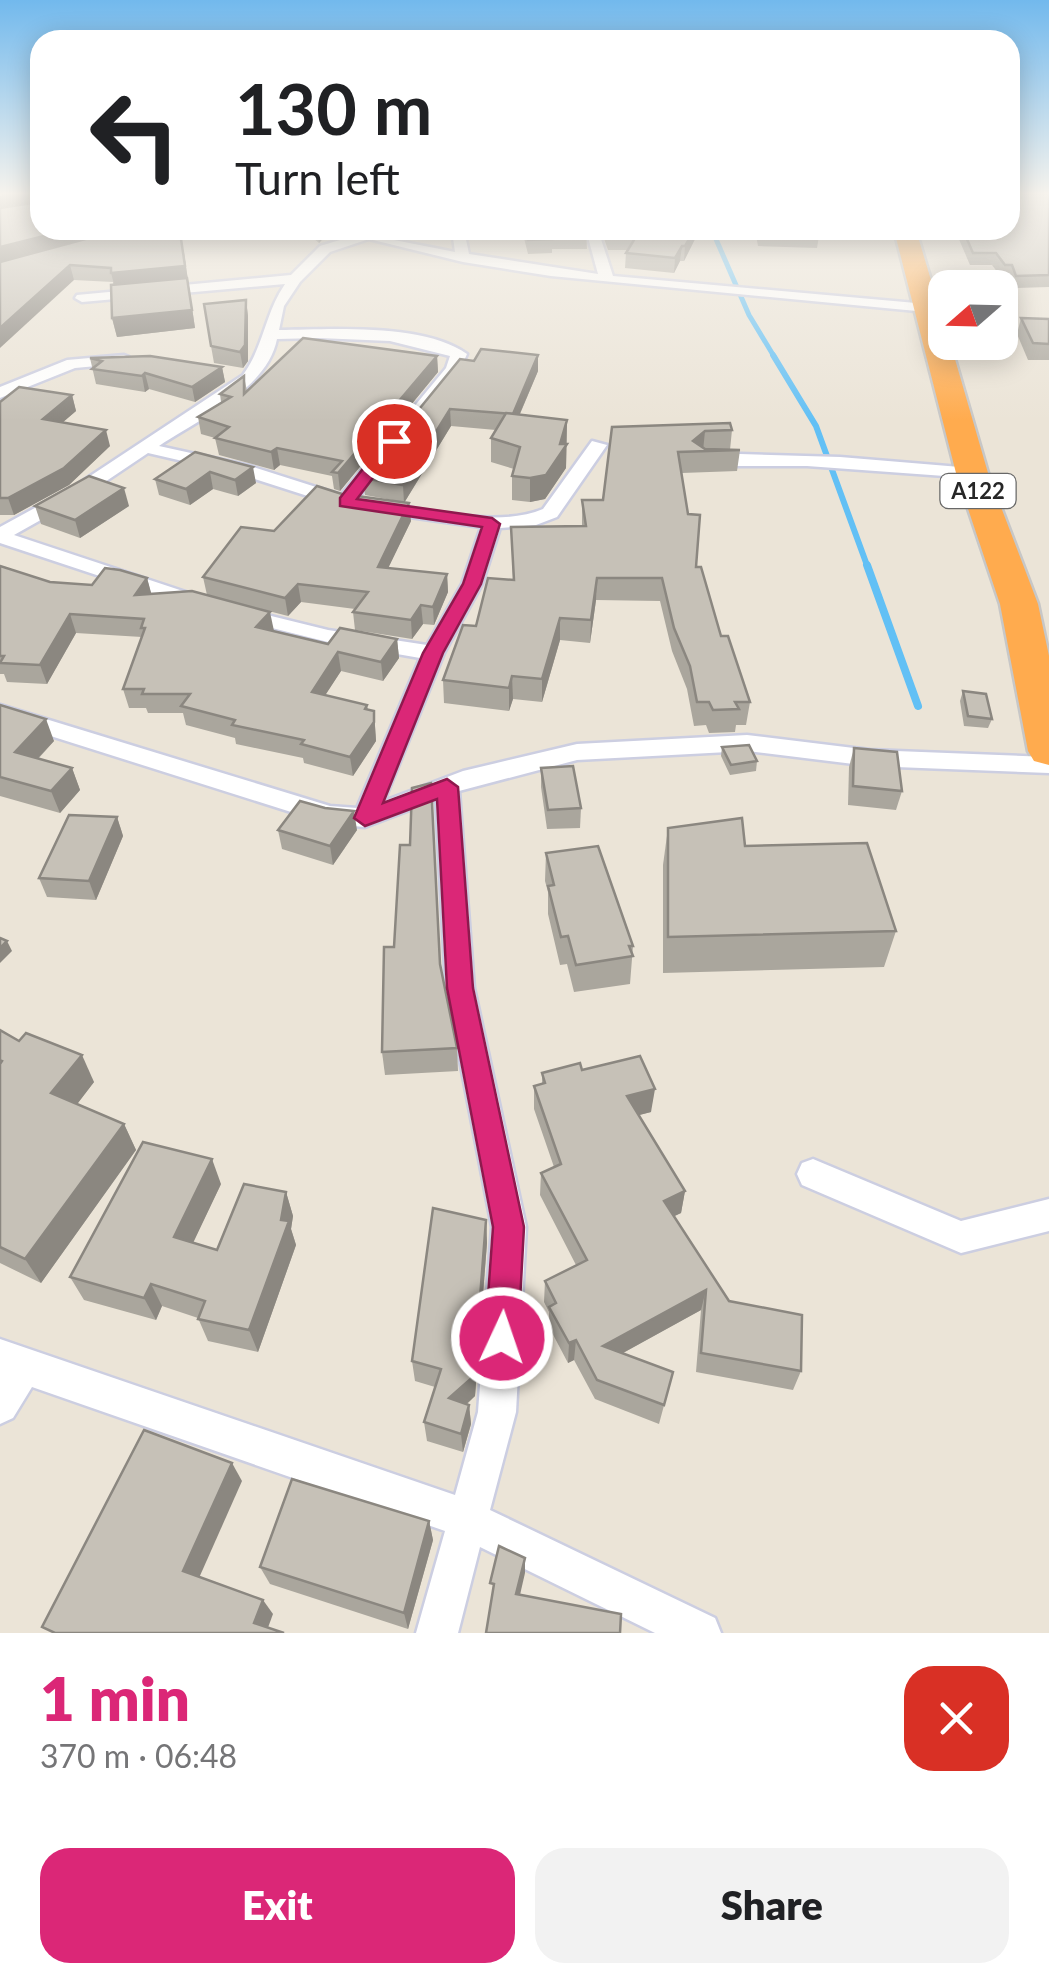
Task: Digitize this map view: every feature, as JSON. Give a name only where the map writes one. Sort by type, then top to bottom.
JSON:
[{"type":"highway","name":"A122","points":[[948,360],[972,473],[1019,604],[1049,752]]},
{"type":"highway","name":"A122","points":[[967,360],[1049,624]]},
{"type":"street","points":[[0,536],[81,490],[249,378],[267,353],[277,306],[303,269]]},
{"type":"street","points":[[552,269],[928,299]]},
{"type":"street","points":[[604,269],[606,276]]},
{"type":"street","points":[[82,298],[294,278]]},
{"type":"street","points":[[271,335],[357,332],[427,342],[460,354],[454,369],[346,502]]},
{"type":"street","points":[[0,393],[72,363],[148,361]]},
{"type":"street","points":[[230,375],[249,378]]},
{"type":"street","points":[[143,447],[244,470],[346,502],[492,524],[536,519],[550,513],[598,445]]},
{"type":"street","points":[[703,461],[770,458],[972,473]]},
{"type":"street","points":[[365,818],[433,653],[472,584],[492,524]]},
{"type":"street","points":[[0,536],[216,608],[328,636],[433,653]]},
{"type":"street","points":[[0,712],[329,815],[365,818],[447,787],[576,752],[747,743],[870,758],[1049,766]]},
{"type":"street","points":[[437,1633],[497,1412],[508,1227],[460,988],[447,787]]},
{"type":"street","points":[[813,1174],[961,1237],[1049,1215]]},
{"type":"street","points":[[0,1405],[12,1361],[466,1519],[700,1633]]},
{"type":"building","points":[[0,269],[65,269],[0,328]]},
{"type":"building","points":[[111,269],[151,269],[111,273]]},
{"type":"building","points":[[1014,269],[1049,269],[1049,275],[1018,276],[1018,270]]},
{"type":"building","points":[[187,278],[192,310],[112,318],[111,285]]},
{"type":"building","points":[[246,300],[245,345],[240,352],[211,346],[204,304]]},
{"type":"building","points":[[1021,318],[1049,319],[1049,344],[1033,343]]},
{"type":"building","points":[[303,338],[437,356],[338,473],[332,472],[342,461],[277,448],[271,452],[215,438],[229,427],[198,417],[231,397],[220,394],[244,376],[244,394]]},
{"type":"building","points":[[481,349],[538,355],[513,414],[450,409],[403,485],[363,478],[460,359],[474,361]]},
{"type":"building","points":[[150,356],[222,367],[192,387],[145,373],[142,376],[92,369],[102,361],[90,358]]},
{"type":"building","points":[[19,387],[72,395],[43,419],[106,430],[64,468],[8,498],[0,498],[0,402]]},
{"type":"building","points":[[506,413],[567,420],[560,444],[567,444],[546,475],[512,476],[520,447],[491,438]]},
{"type":"building","points":[[730,423],[732,430],[705,431],[693,441],[705,449],[740,450],[678,452],[688,514],[700,515],[696,567],[701,567],[721,636],[728,636],[750,702],[735,702],[739,709],[713,710],[709,702],[697,702],[690,666],[674,628],[662,578],[597,578],[591,620],[560,618],[542,679],[512,676],[509,688],[443,680],[463,625],[476,626],[488,578],[514,580],[511,527],[586,526],[582,500],[603,500],[612,427]]},
{"type":"building","points":[[195,452],[253,467],[235,480],[210,472],[186,489],[155,479]]},
{"type":"building","points":[[89,476],[124,488],[75,520],[35,506]]},
{"type":"building","points":[[317,486],[342,494],[409,503],[378,567],[447,574],[433,607],[421,605],[411,620],[353,612],[368,592],[298,584],[285,598],[203,577],[241,527],[274,531]]},
{"type":"building","points":[[0,566],[50,582],[92,585],[105,568],[120,570],[147,578],[135,595],[192,591],[270,612],[256,627],[328,644],[340,628],[397,639],[381,662],[338,652],[312,692],[367,705],[365,709],[374,711],[374,722],[350,757],[301,744],[304,740],[232,725],[235,720],[181,706],[190,694],[142,694],[144,689],[123,689],[145,628],[141,628],[144,619],[70,614],[40,665],[0,663],[4,656],[0,656]]},
{"type":"building","points":[[963,691],[986,694],[992,719],[968,716]]},
{"type":"building","points":[[0,705],[46,719],[15,752],[72,768],[51,791],[0,777]]},
{"type":"building","points":[[749,745],[757,761],[731,765],[722,747]]},
{"type":"building","points":[[854,748],[897,752],[902,791],[853,786]]},
{"type":"building","points":[[573,766],[581,808],[548,810],[541,768]]},
{"type":"building","points":[[431,783],[440,964],[457,1048],[382,1052],[384,947],[394,947],[400,845],[410,845],[412,788]]},
{"type":"building","points":[[300,801],[354,811],[330,846],[278,830]]},
{"type":"building","points":[[69,815],[117,817],[89,881],[39,878]]},
{"type":"building","points":[[742,818],[745,846],[867,843],[896,931],[668,937],[668,828]]},
{"type":"building","points":[[598,846],[633,946],[629,946],[633,956],[576,965],[568,936],[561,937],[548,886],[554,885],[546,853]]},
{"type":"building","points":[[0,1030],[19,1041],[26,1033],[82,1055],[51,1093],[124,1124],[25,1259],[0,1247]]},
{"type":"building","points":[[640,1056],[655,1089],[627,1096],[685,1191],[664,1201],[729,1301],[802,1315],[801,1371],[701,1353],[706,1290],[603,1346],[673,1372],[664,1405],[597,1380],[576,1340],[569,1343],[549,1307],[556,1303],[545,1281],[587,1260],[541,1173],[561,1164],[534,1086],[545,1083],[542,1073],[580,1063],[582,1070]]},
{"type":"building","points":[[143,1142],[212,1159],[174,1237],[217,1250],[244,1184],[286,1192],[281,1220],[289,1221],[249,1330],[198,1319],[205,1301],[151,1284],[144,1298],[70,1277]]},
{"type":"building","points":[[433,1208],[486,1220],[474,1376],[449,1398],[469,1405],[461,1434],[424,1422],[441,1369],[412,1361]]},
{"type":"building","points":[[144,1430],[232,1463],[183,1571],[263,1600],[254,1623],[284,1633],[55,1633],[42,1627]]},
{"type":"building","points":[[292,1479],[429,1521],[404,1613],[260,1567]]},
{"type":"building","points":[[499,1546],[525,1558],[516,1594],[621,1614],[620,1633],[486,1633],[494,1584],[490,1583]]},
{"type":"waterway","points":[[729,269],[749,315],[775,358]]},
{"type":"waterway","points":[[773,355],[816,426],[868,568]]},
{"type":"waterway","points":[[867,565],[918,706]]},
{"type":"route","points":[[394,441],[346,502],[492,524],[472,584],[433,653],[365,818],[447,787],[460,988],[508,1227],[502,1338]]}]
